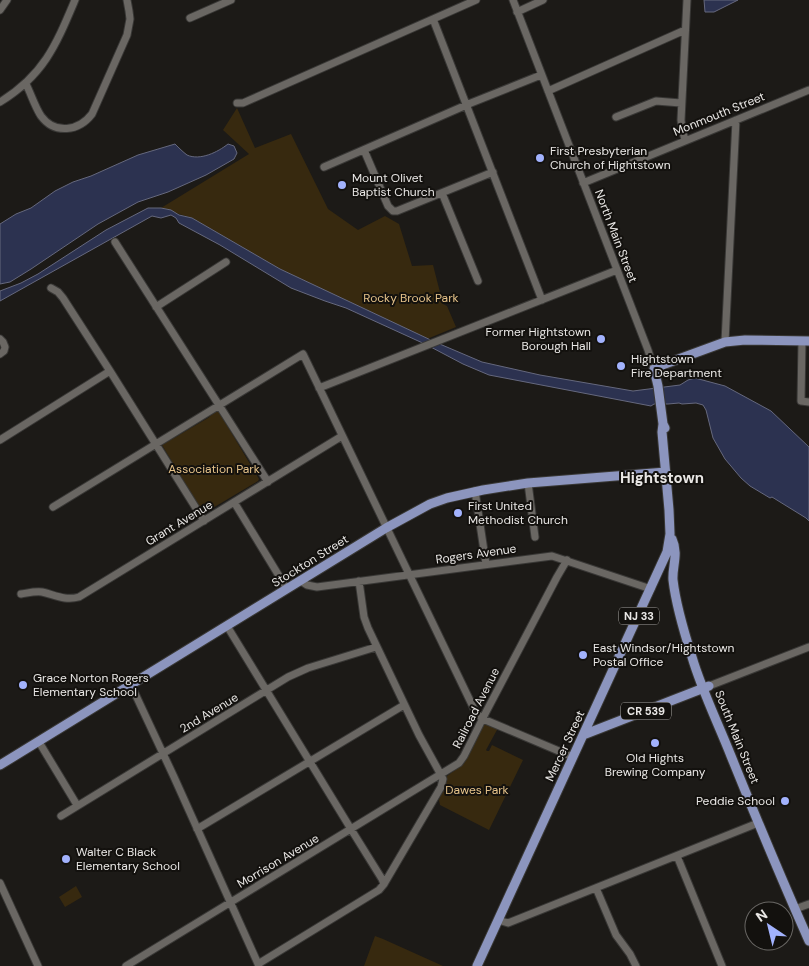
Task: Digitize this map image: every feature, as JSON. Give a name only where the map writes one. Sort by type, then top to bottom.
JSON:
[{"type":"main road","points":[[654,369],[725,342],[745,340],[805,341]]},
{"type":"main road","points":[[658,386],[665,364]]},
{"type":"main road","name":"NJ 33","points":[[654,369],[663,424],[664,460],[670,510],[670,534]]},
{"type":"main road","name":"Stockton Street","points":[[0,766],[386,528],[430,504],[475,491],[528,483],[666,472]]},
{"type":"main road","name":"South Main Street","points":[[670,534],[674,544],[675,563],[673,574],[679,612],[693,661],[706,687],[758,823],[809,941]]},
{"type":"main road","name":"Mercer Street","points":[[477,966],[668,552],[670,534]]},
{"type":"main road","name":"CR 539","points":[[583,735],[706,687]]},
{"type":"street","points":[[0,10],[7,0]]},
{"type":"street","points":[[0,102],[26,84],[41,67],[52,51],[75,0]]},
{"type":"street","points":[[26,84],[40,114],[48,123],[64,129],[83,123],[92,114],[127,35],[130,19],[127,0]]},
{"type":"street","points":[[190,18],[231,0]]},
{"type":"street","points":[[237,103],[243,103],[476,0]]},
{"type":"street","name":"North Main Street","points":[[513,0],[654,369]]},
{"type":"street","points":[[517,12],[543,0]]},
{"type":"street","points":[[685,140],[682,128],[682,103],[687,0]]},
{"type":"street","points":[[433,19],[542,300]]},
{"type":"street","points":[[548,91],[686,30]]},
{"type":"street","points":[[324,167],[541,75]]},
{"type":"street","name":"Monmouth Street","points":[[583,183],[809,90]]},
{"type":"street","points":[[616,117],[656,101],[682,103]]},
{"type":"street","points":[[725,342],[736,120]]},
{"type":"street","points":[[364,150],[388,206],[393,211],[493,172]]},
{"type":"street","points":[[442,193],[478,281]]},
{"type":"street","points":[[115,242],[268,482]]},
{"type":"street","points":[[156,308],[226,262]]},
{"type":"street","points":[[319,388],[616,270]]},
{"type":"street","points":[[51,288],[63,298],[204,521]]},
{"type":"street","points":[[0,339],[5,348],[0,354]]},
{"type":"street","points":[[805,341],[805,401]]},
{"type":"street","points":[[53,507],[302,354],[476,714],[483,719],[573,757]]},
{"type":"street","points":[[0,440],[110,371]]},
{"type":"street","name":"Grant Avenue","points":[[21,594],[33,591],[66,599],[79,597],[342,436]]},
{"type":"street","points":[[528,483],[535,537]]},
{"type":"street","points":[[475,491],[486,564]]},
{"type":"street","points":[[234,502],[287,589]]},
{"type":"street","name":"Rogers Avenue","points":[[301,581],[307,585],[317,587],[552,556],[651,589]]},
{"type":"street","name":"Railroad Avenue","points":[[441,775],[462,759],[567,560]]},
{"type":"street","points":[[132,685],[258,965],[378,890],[384,884],[442,787],[443,779],[418,735],[364,618],[359,581]]},
{"type":"street","points":[[228,626],[384,884]]},
{"type":"street","name":"2nd Avenue","points":[[61,816],[288,677],[308,668],[376,647]]},
{"type":"street","points":[[706,687],[809,647]]},
{"type":"street","points":[[198,829],[404,705]]},
{"type":"street","points":[[39,742],[78,805]]},
{"type":"street","name":"Morrison Avenue","points":[[126,966],[441,775]]},
{"type":"street","points":[[498,920],[508,923],[758,823]]},
{"type":"street","points":[[677,856],[722,966]]},
{"type":"street","points":[[0,883],[38,966]]},
{"type":"street","points":[[596,888],[616,935],[636,966]]},
{"type":"street","points":[[796,910],[809,905]]},
{"type":"green space","name":"Rocky Brook Park","points":[[237,108],[255,148],[291,134],[328,209],[358,230],[385,216],[399,224],[412,266],[433,265],[443,304],[447,306],[456,327],[427,339],[280,269],[192,218],[161,208],[249,154],[223,130]]},
{"type":"green space","name":"Association Park","points":[[215,412],[219,412],[259,479],[206,512],[200,508],[162,445]]},
{"type":"green space","name":"Dawes Park","points":[[484,722],[498,728],[487,751],[489,751],[492,745],[523,760],[489,830],[440,805],[439,800],[447,776],[462,765]]},
{"type":"green space","points":[[76,886],[82,897],[65,907],[59,897]]},
{"type":"green space","points":[[375,936],[383,939],[443,966],[364,966]]},
{"type":"water","points":[[704,0],[738,0],[714,12],[705,12]]},
{"type":"water","points":[[175,144],[192,157],[209,155],[228,144],[234,146],[237,153],[234,159],[206,175],[168,192],[138,202],[98,224],[10,282],[0,284],[0,224],[16,214],[31,208],[55,191],[73,182],[138,155]]},
{"type":"water","points":[[148,208],[171,210],[179,215],[192,218],[280,269],[482,362],[540,375],[633,391],[680,385],[695,378],[725,386],[771,411],[809,447],[809,521],[772,497],[770,498],[750,486],[741,478],[725,459],[713,438],[703,405],[679,403],[654,404],[651,406],[489,375],[346,308],[291,288],[220,245],[179,223],[171,215],[161,218],[152,216],[0,301],[0,291],[38,274],[106,230]]},
{"type":"place","name":"First Presbyterian Church of Hightstown","points":[[540,158]]},
{"type":"place","name":"Mount Olivet Baptist Church","points":[[342,185]]},
{"type":"place","name":"Former Hightstown Borough Hall","points":[[601,339]]},
{"type":"place","name":"Hightstown Fire Department","points":[[621,366]]},
{"type":"place","name":"First United Methodist Church","points":[[458,513]]},
{"type":"place","name":"East Windsor/Hightstown Postal Office","points":[[583,655]]},
{"type":"place","name":"Grace Norton Rogers Elementary School","points":[[23,685]]},
{"type":"place","name":"Old Hights Brewing Company","points":[[655,743]]},
{"type":"place","name":"Peddie School","points":[[785,801]]},
{"type":"place","name":"Walter C Black Elementary School","points":[[66,859]]},
{"type":"district","name":"Hightstown","points":[[662,478]]}]
